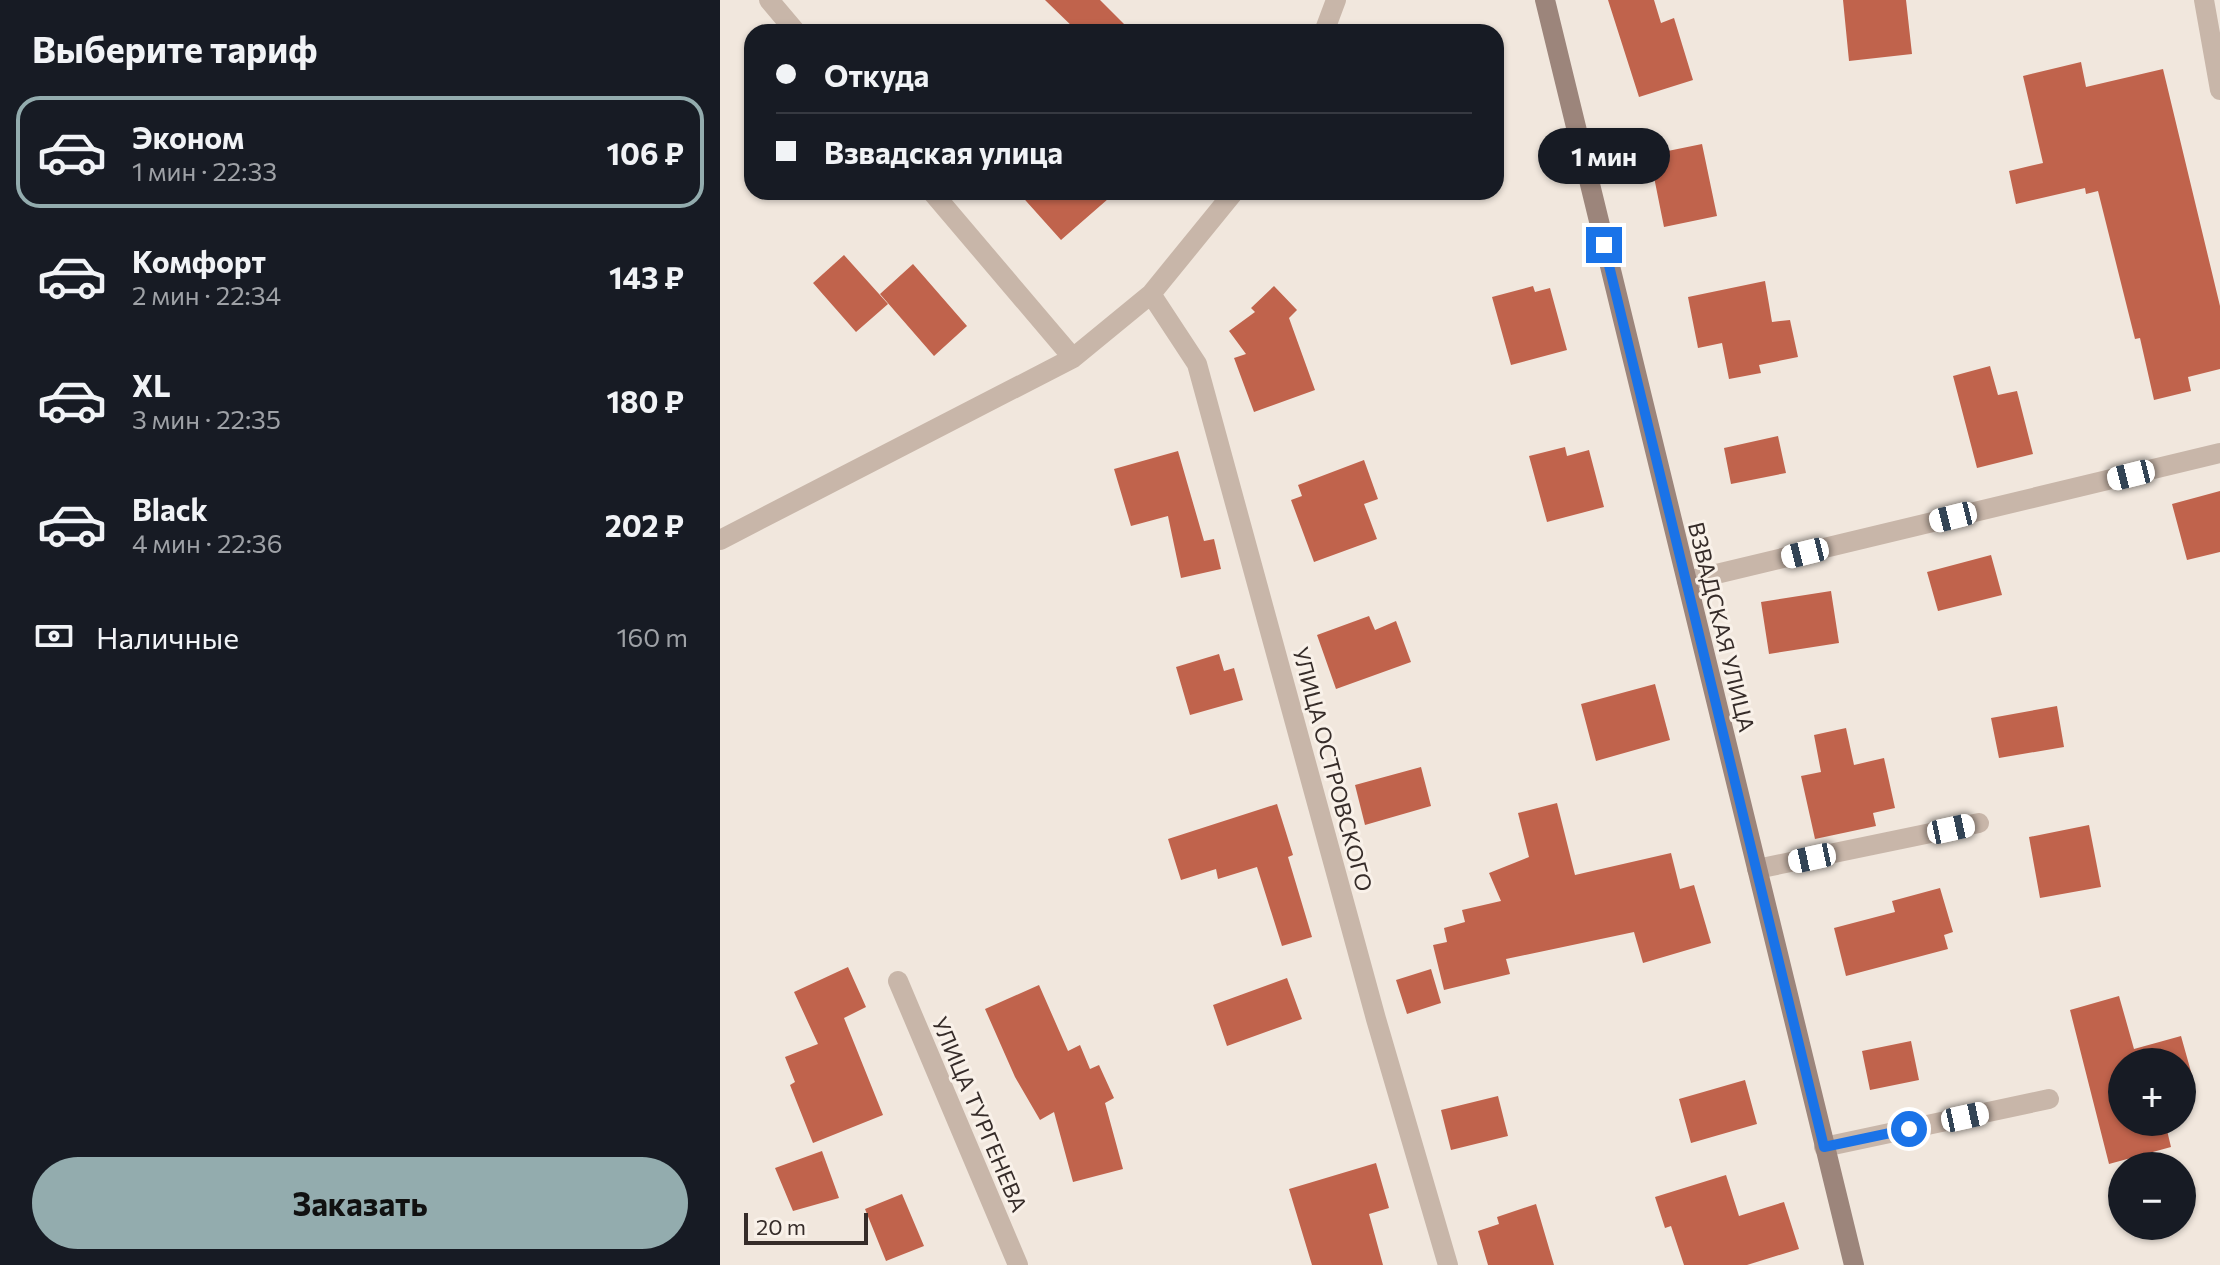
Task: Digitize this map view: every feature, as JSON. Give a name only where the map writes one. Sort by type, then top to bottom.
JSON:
[{"type":"street","points":[[769,0],[789,24]]},
{"type":"street","points":[[1327,24],[1336,0]]},
{"type":"street","name":"ВЗВАДСКАЯ УЛИЦА","points":[[1545,0],[1854,1265]]},
{"type":"street","points":[[2204,0],[2220,90]]},
{"type":"street","points":[[939,200],[1073,358]]},
{"type":"street","points":[[720,540],[1073,358],[1151,294],[1227,200]]},
{"type":"street","name":"УЛИЦА ОСТРОВСКОГО","points":[[1151,294],[1197,364],[1376,1019],[1448,1265]]},
{"type":"street","points":[[1687,581],[2220,453]]},
{"type":"street","points":[[1757,869],[1979,823]]},
{"type":"street","name":"УЛИЦА ТУРГЕНЕВА","points":[[898,981],[1018,1265]]},
{"type":"street","points":[[1824,1147],[2049,1099]]},
{"type":"building","points":[[1045,0],[1100,0],[1124,24],[1070,24]]},
{"type":"building","points":[[1608,0],[1654,0],[1661,23],[1674,18],[1693,80],[1639,97]]},
{"type":"building","points":[[1843,0],[1906,0],[1912,54],[1849,61]]},
{"type":"building","points":[[2081,62],[2086,87],[2163,69],[2220,306],[2220,369],[2188,377],[2191,391],[2154,400],[2140,338],[2135,339],[2098,191],[2086,194],[2085,188],[2016,204],[2009,171],[2043,163],[2023,76]]},
{"type":"building","points":[[1702,144],[1717,216],[1664,227],[1652,167],[1660,165],[1658,153]]},
{"type":"building","points":[[1025,200],[1107,200],[1061,240]]},
{"type":"building","points":[[844,255],[888,304],[856,332],[813,283]]},
{"type":"building","points":[[913,264],[967,326],[934,356],[880,294]]},
{"type":"building","points":[[1765,281],[1772,322],[1790,320],[1798,357],[1759,365],[1761,373],[1729,379],[1722,343],[1698,348],[1688,297]]},
{"type":"building","points":[[1274,286],[1297,310],[1289,318],[1315,390],[1254,412],[1234,358],[1246,354],[1229,331],[1255,312],[1251,308]]},
{"type":"building","points":[[1533,286],[1535,292],[1550,288],[1567,350],[1511,365],[1492,297]]},
{"type":"building","points":[[1990,366],[1998,395],[2017,391],[2033,454],[1977,468],[1953,376]]},
{"type":"building","points":[[1778,436],[1786,473],[1731,484],[1724,448]]},
{"type":"building","points":[[1565,447],[1567,456],[1589,450],[1604,507],[1547,522],[1529,456]]},
{"type":"building","points":[[1178,451],[1204,541],[1214,539],[1221,569],[1181,578],[1168,516],[1131,526],[1114,469]]},
{"type":"building","points":[[1364,460],[1378,499],[1364,504],[1377,539],[1314,562],[1291,500],[1302,496],[1298,485]]},
{"type":"building","points":[[2220,491],[2220,552],[2187,560],[2172,504]]},
{"type":"building","points":[[1991,555],[2002,595],[1938,611],[1927,572]]},
{"type":"building","points":[[1831,591],[1839,643],[1769,654],[1761,602]]},
{"type":"building","points":[[1369,616],[1375,630],[1396,621],[1411,662],[1336,689],[1317,635]]},
{"type":"building","points":[[1219,654],[1224,671],[1234,668],[1243,700],[1190,715],[1176,667]]},
{"type":"building","points":[[1655,684],[1670,740],[1596,761],[1581,704]]},
{"type":"building","points":[[2057,706],[2064,747],[1999,758],[1991,718]]},
{"type":"building","points":[[1846,728],[1854,765],[1884,758],[1895,808],[1873,813],[1876,826],[1815,839],[1801,776],[1821,772],[1814,735]]},
{"type":"building","points":[[1421,767],[1431,806],[1365,825],[1355,785]]},
{"type":"building","points":[[1557,803],[1575,875],[1671,853],[1680,889],[1694,885],[1711,943],[1643,963],[1634,932],[1506,959],[1510,974],[1444,990],[1433,945],[1447,942],[1444,928],[1465,922],[1462,910],[1501,901],[1489,873],[1529,857],[1518,813]]},
{"type":"building","points":[[1277,804],[1293,855],[1288,857],[1312,937],[1282,946],[1257,867],[1218,879],[1216,869],[1181,880],[1168,839]]},
{"type":"building","points":[[2089,825],[2101,887],[2040,898],[2029,837]]},
{"type":"building","points":[[1940,888],[1953,932],[1944,935],[1948,949],[1846,976],[1834,928],[1895,912],[1892,901]]},
{"type":"building","points":[[848,967],[866,1007],[844,1018],[883,1115],[813,1143],[790,1085],[795,1082],[785,1057],[818,1044],[794,992]]},
{"type":"building","points":[[1431,969],[1441,1003],[1407,1014],[1396,980]]},
{"type":"building","points":[[1287,978],[1302,1019],[1227,1046],[1213,1005]]},
{"type":"building","points":[[1039,985],[1068,1051],[1080,1045],[1090,1069],[1099,1065],[1114,1098],[1105,1103],[1123,1169],[1073,1182],[1054,1112],[1040,1120],[1015,1077],[985,1009]]},
{"type":"building","points":[[2119,996],[2134,1048],[2108,1048],[2108,1136],[2168,1136],[2171,1147],[2153,1152],[2108,1152],[2108,1160],[2070,1010]]},
{"type":"building","points":[[2181,1036],[2184,1048],[2138,1048]]},
{"type":"building","points":[[1911,1041],[1919,1080],[1870,1090],[1862,1051]]},
{"type":"building","points":[[1745,1080],[1757,1124],[1691,1143],[1679,1099]]},
{"type":"building","points":[[1498,1096],[1508,1136],[1451,1150],[1441,1110]]},
{"type":"building","points":[[822,1151],[839,1198],[793,1211],[775,1168]]},
{"type":"building","points":[[1376,1163],[1389,1208],[1369,1214],[1383,1265],[1312,1265],[1289,1189]]},
{"type":"building","points":[[1726,1175],[1739,1216],[1784,1202],[1799,1249],[1747,1265],[1684,1265],[1671,1226],[1665,1228],[1655,1197]]},
{"type":"building","points":[[902,1194],[924,1246],[886,1261],[865,1209]]},
{"type":"building","points":[[1536,1204],[1554,1265],[1488,1265],[1478,1231],[1499,1224],[1497,1217]]},
{"type":"route","points":[[1604,245],[1824,1147],[1909,1129]]}]
